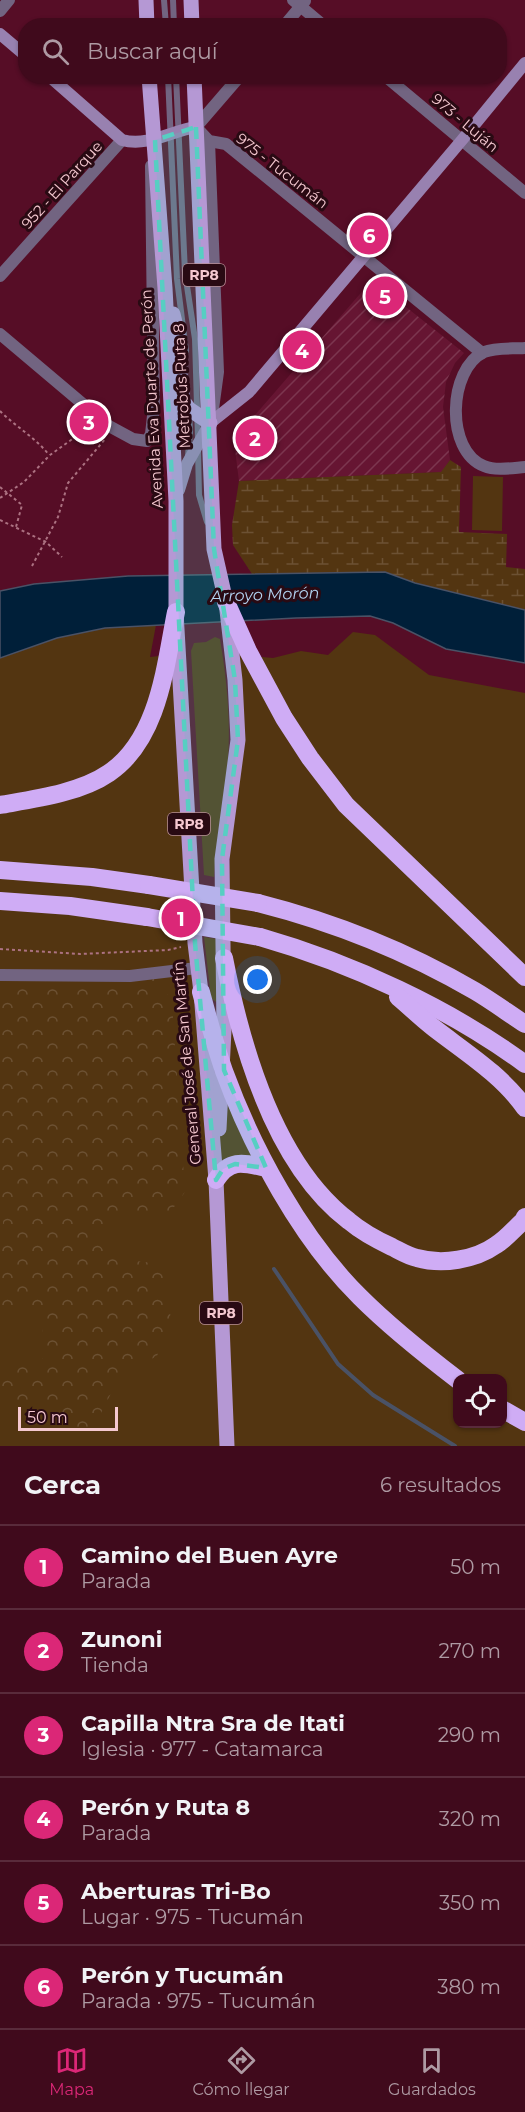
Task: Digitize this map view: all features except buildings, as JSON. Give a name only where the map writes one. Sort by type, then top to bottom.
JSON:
[{"type":"highway","points":[[226,602],[240,652],[310,758],[346,805],[525,977]]},
{"type":"highway","points":[[0,805],[58,793],[87,784],[108,774],[123,762],[138,744],[150,722],[174,655],[177,612]]},
{"type":"highway","points":[[0,870],[92,877],[258,903],[340,928],[408,957],[475,991],[525,1024]]},
{"type":"highway","points":[[0,901],[70,906],[147,916],[260,937],[307,950],[426,1004],[469,1027],[525,1064]]},
{"type":"highway","points":[[224,958],[232,1001],[252,1067],[280,1134],[313,1185],[348,1221],[371,1236],[416,1258],[451,1261],[474,1256],[496,1246],[525,1217]]},
{"type":"highway","points":[[383,984],[430,1025],[479,1062],[516,1095],[525,1108]]},
{"type":"highway","points":[[201,992],[224,1070],[266,1168],[330,1263],[359,1297],[453,1376]]},
{"type":"highway","points":[[216,1180],[223,1169],[236,1164],[266,1168]]},
{"type":"highway","points":[[507,1412],[525,1422]]},
{"type":"main road","points":[[146,0],[147,18]]},
{"type":"main road","points":[[191,0],[192,18]]},
{"type":"main road","points":[[0,34],[18,49]]},
{"type":"main road","points":[[176,501],[187,464],[210,423],[249,392],[462,141],[525,63]]},
{"type":"main road","points":[[58,84],[122,140],[128,142],[155,140],[174,132],[196,127]]},
{"type":"main road","name":"Avenida Eva Duarte de Perón","points":[[148,84],[155,140],[165,288],[176,501],[177,612]]},
{"type":"main road","name":"RP8","points":[[194,84],[214,549],[226,602]]},
{"type":"main road","points":[[165,288],[178,335],[181,390],[184,402],[193,412],[210,423]]},
{"type":"main road","name":"General José de San Martín","points":[[216,1180],[224,1070],[222,859],[237,740],[240,652]]},
{"type":"main road","name":"General José de San Martín","points":[[174,655],[195,944],[216,1180],[227,1446]]},
{"type":"street","points":[[0,11],[9,0]]},
{"type":"street","points":[[289,18],[300,2],[316,18]]},
{"type":"street","points":[[196,127],[233,84]]},
{"type":"street","name":"973 - Luján","points":[[395,84],[525,193]]},
{"type":"street","name":"975 - Tucumán","points":[[196,127],[209,141],[226,144],[482,353]]},
{"type":"street","name":"952 - El Parque","points":[[0,276],[122,140]]},
{"type":"street","name":"Avenida Eva Duarte de Perón","points":[[109,426],[133,439],[147,441],[151,434],[154,406],[149,174],[155,140]]},
{"type":"street","points":[[209,141],[218,372],[210,423]]},
{"type":"street","points":[[0,334],[109,426]]},
{"type":"street","points":[[525,348],[492,350],[482,353],[464,375],[458,388],[456,405],[458,431],[465,451],[483,466],[525,467]]},
{"type":"street","points":[[0,975],[130,976],[197,968]]},
{"type":"lane","points":[[164,0],[165,18]]},
{"type":"lane","points":[[174,0],[174,18]]},
{"type":"lane","name":"Metrobús Ruta 8","points":[[169,84],[185,273],[195,339],[193,412],[187,464]]},
{"type":"lane","name":"Metrobús Ruta 8","points":[[176,84],[174,132],[178,335]]},
{"type":"lane","name":"Metrobús Ruta 8","points":[[179,300],[186,338],[198,443],[200,495],[214,549]]},
{"type":"path","points":[[0,411],[50,455]]},
{"type":"path","points":[[0,498],[24,482],[50,455],[78,435],[95,415]]},
{"type":"path","points":[[32,566],[58,517],[68,483],[106,440],[109,426]]},
{"type":"path","points":[[0,487],[22,505],[16,528]]},
{"type":"path","points":[[0,520],[46,542],[62,556]]},
{"type":"path","points":[[0,949],[91,954],[168,951],[195,944]]},
{"type":"highlighted area","points":[[196,127],[214,549],[235,680],[238,740],[222,859],[224,1070],[266,1168],[235,1164],[223,1169],[216,1180],[195,943],[155,140]]},
{"type":"shaded area","points":[[372,283],[377,284],[464,353],[455,363],[446,382],[443,407],[450,460],[442,472],[239,481],[233,433],[249,422],[366,287]]},
{"type":"green space","points":[[450,460],[461,467],[459,532],[507,534],[506,567],[525,569],[525,610],[415,583],[385,572],[252,574],[233,545],[232,525],[239,481],[441,472]]},
{"type":"green space","points":[[473,476],[503,477],[502,531],[472,530]]},
{"type":"green space","points":[[156,625],[150,657],[180,656],[215,1174],[234,776],[232,654],[273,658],[301,651],[328,655],[353,632],[375,635],[429,675],[525,693],[525,1446],[0,1446],[0,658],[57,638],[105,628]]},
{"type":"green space","points":[[215,637],[220,639],[223,657],[229,728],[228,763],[214,877],[204,875],[191,651],[194,643],[206,642]]},
{"type":"green space","points":[[204,937],[217,939],[219,998],[216,1002],[211,998]]},
{"type":"green space","points":[[155,972],[172,1003],[185,1192],[166,1218],[120,1217],[89,1232],[110,1258],[162,1264],[171,1319],[157,1356],[120,1376],[84,1446],[81,1446],[70,1419],[48,1404],[12,1406],[0,1387],[0,1369],[46,1358],[40,1308],[0,1312],[4,1206],[0,1202],[0,975]]},
{"type":"water","name":"Arroyo Morón","points":[[385,572],[415,583],[525,610],[525,663],[446,649],[393,623],[370,616],[105,628],[57,638],[0,658],[0,591],[34,584],[128,576]]},
{"type":"waterway","points":[[274,1269],[338,1364],[373,1395],[455,1446]]},
{"type":"place","name":"Perón y Tucumán","points":[[369,235]]},
{"type":"place","name":"Aberturas Tri-Bo","points":[[385,296]]},
{"type":"place","name":"Perón y Ruta 8","points":[[302,350]]},
{"type":"place","name":"Capilla Ntra Sra de Itati","points":[[89,422]]},
{"type":"place","name":"Zunoni","points":[[255,438]]},
{"type":"place","name":"Camino del Buen Ayre","points":[[181,918]]}]
